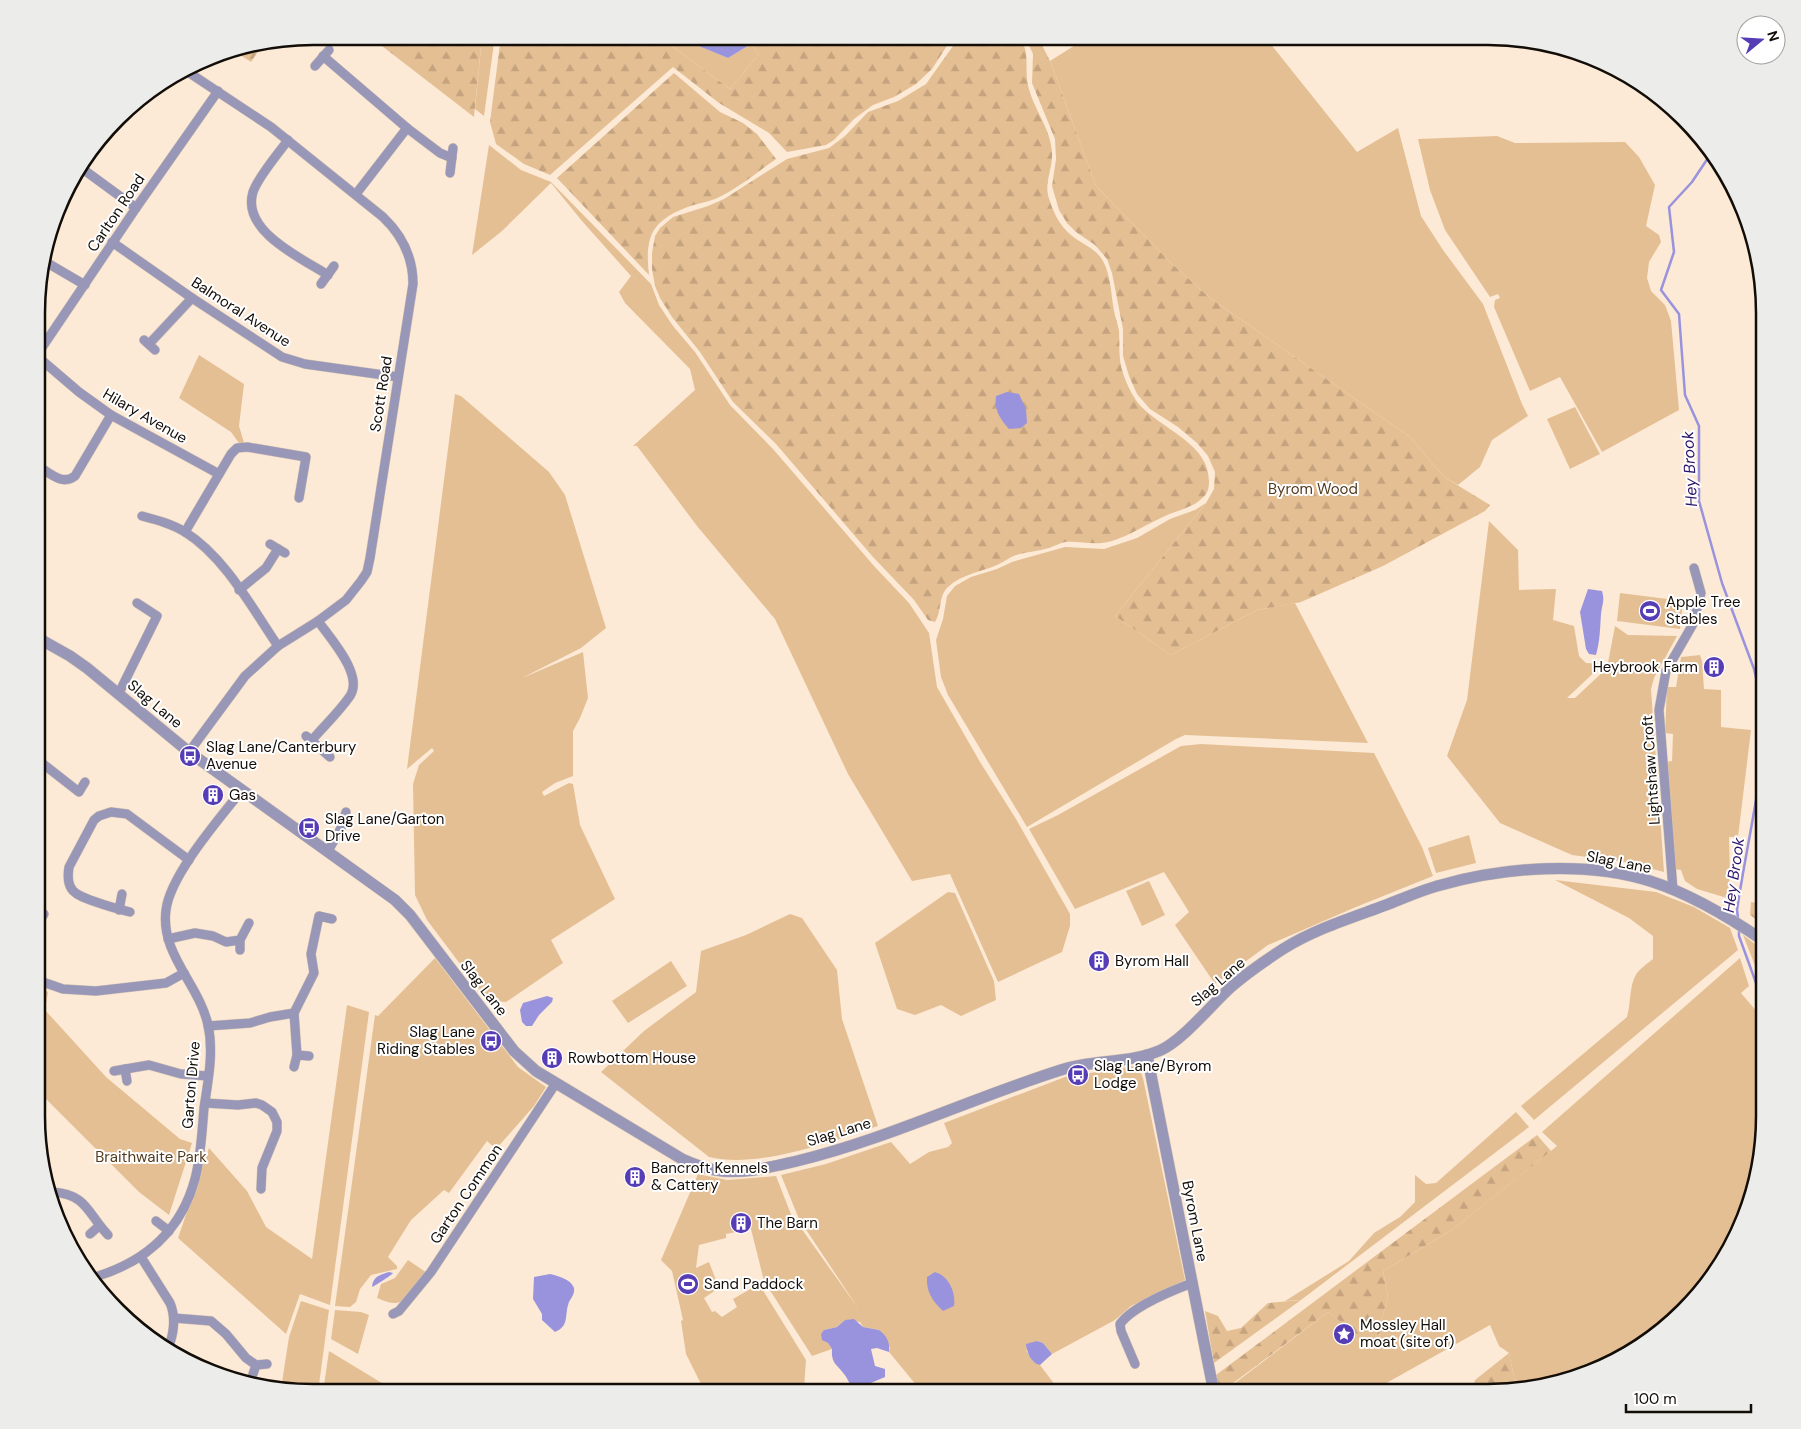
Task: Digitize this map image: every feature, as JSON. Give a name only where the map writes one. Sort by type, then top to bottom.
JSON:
[{"type":"street","points":[[315,66],[326,53],[407,128],[440,153],[452,158]]},
{"type":"street","name":"Scott Road","points":[[189,752],[245,676],[278,646],[336,609],[350,596],[361,581],[369,565],[413,284],[412,264],[404,244],[393,226],[356,194],[271,127],[192,74]]},
{"type":"street","name":"Carlton Road","points":[[45,342],[112,242],[218,91]]},
{"type":"street","points":[[356,194],[407,128]]},
{"type":"street","points":[[288,140],[256,184],[252,199],[253,214],[260,227],[270,237],[328,275]]},
{"type":"street","points":[[450,173],[453,148]]},
{"type":"street","points":[[86,171],[136,208]]},
{"type":"street","name":"Balmoral Avenue","points":[[112,242],[192,298],[282,357],[305,364],[398,378]]},
{"type":"street","points":[[49,264],[85,285]]},
{"type":"street","points":[[321,284],[334,266]]},
{"type":"street","points":[[149,344],[192,298]]},
{"type":"street","name":"Hilary Avenue","points":[[45,363],[110,415],[219,474]]},
{"type":"street","points":[[45,470],[63,481],[70,480],[75,476],[110,415]]},
{"type":"street","points":[[185,532],[230,454],[242,447],[306,457],[299,498]]},
{"type":"street","points":[[142,516],[158,520],[185,532],[217,559],[278,646]]},
{"type":"street","points":[[239,590],[266,568],[278,549]]},
{"type":"street","name":"Lightshaw Croft","points":[[1673,890],[1660,710],[1666,671],[1693,624],[1701,593],[1694,568]]},
{"type":"street","points":[[119,694],[157,616],[137,603]]},
{"type":"street","points":[[318,621],[350,668],[354,684],[350,696],[309,738],[330,757]]},
{"type":"street","name":"Slag Lane","points":[[45,642],[70,656],[189,752],[328,851],[403,908],[514,1050],[536,1071],[690,1162],[717,1171],[746,1171],[799,1160],[856,1144],[1064,1069],[1147,1055],[1164,1049],[1197,1021],[1233,986],[1285,948],[1308,935],[1438,885],[1520,871],[1576,869],[1622,874],[1673,890],[1725,916],[1756,935]]},
{"type":"street","points":[[45,765],[79,792],[85,782]]},
{"type":"street","name":"Garton Drive","points":[[98,1276],[127,1266],[141,1258],[169,1231],[182,1211],[195,1178],[208,1076],[210,1051],[208,1026],[196,993],[172,952],[165,922],[167,902],[170,891],[189,860],[242,790]]},
{"type":"street","points":[[130,912],[79,896],[74,893],[68,881],[69,867],[90,826],[99,816],[111,812],[127,814],[189,860]]},
{"type":"street","points":[[328,851],[341,828],[346,812]]},
{"type":"street","points":[[119,910],[122,894]]},
{"type":"street","points":[[294,1068],[297,1055],[294,1013],[314,973],[311,954],[319,912],[332,919]]},
{"type":"street","points":[[240,950],[240,940],[249,924]]},
{"type":"street","points":[[168,939],[195,933],[213,936],[226,942],[240,940]]},
{"type":"street","points":[[45,983],[63,990],[96,991],[166,983],[184,973]]},
{"type":"street","points":[[208,1026],[250,1023],[294,1013]]},
{"type":"street","points":[[297,1055],[309,1056]]},
{"type":"street","name":"Byrom Lane","points":[[1147,1055],[1212,1384]]},
{"type":"street","points":[[114,1071],[149,1066],[181,1074],[208,1076]]},
{"type":"street","points":[[125,1069],[127,1081]]},
{"type":"street","name":"Garton Common","points":[[393,1314],[399,1311],[431,1272],[556,1083]]},
{"type":"street","points":[[205,1103],[238,1105],[256,1103],[272,1112],[277,1122],[277,1131],[262,1168],[262,1191]]},
{"type":"street","points":[[56,1193],[71,1195],[82,1202],[108,1235]]},
{"type":"street","points":[[156,1220],[169,1231]]},
{"type":"street","points":[[90,1234],[99,1226]]},
{"type":"street","points":[[141,1258],[170,1303],[174,1318],[170,1343]]},
{"type":"street","points":[[1135,1364],[1120,1324],[1124,1318],[1154,1300],[1192,1283]]},
{"type":"street","points":[[174,1318],[211,1321],[226,1334],[255,1369],[267,1364]]},
{"type":"green space","points":[[381,45],[481,45],[474,117]]},
{"type":"green space","points":[[481,45],[494,45],[484,116],[475,109]]},
{"type":"green space","points":[[500,45],[670,45],[730,89],[759,54],[752,45],[947,45],[932,69],[916,84],[894,97],[873,105],[854,119],[834,140],[826,145],[787,152],[769,133],[719,103],[673,67],[550,175],[524,164],[496,144],[490,122]]},
{"type":"green space","points":[[670,45],[696,45],[728,58],[752,45],[759,54],[730,89]]},
{"type":"green space","points":[[1024,45],[1030,94],[1049,135],[1051,144],[1052,158],[1047,190],[1054,212],[1067,231],[1096,253],[1106,267],[1119,331],[1121,368],[1131,393],[1147,412],[1193,447],[1207,468],[1209,484],[1208,490],[1202,499],[1187,508],[1165,516],[1119,539],[1100,543],[1063,542],[1045,549],[1016,555],[997,565],[959,579],[945,591],[935,622],[928,620],[914,600],[873,557],[776,444],[733,402],[700,352],[672,317],[660,298],[655,286],[652,253],[655,236],[660,228],[673,217],[724,199],[787,159],[829,148],[845,136],[868,112],[898,101],[926,84],[953,46]]},
{"type":"green space","name":"Byrom Wood","points":[[1029,45],[1042,45],[1050,61],[1096,186],[1172,264],[1210,298],[1410,437],[1444,477],[1490,505],[1485,511],[1383,566],[1301,602],[1257,610],[1171,655],[1115,616],[1206,503],[1214,489],[1215,472],[1208,456],[1197,443],[1178,427],[1150,409],[1137,394],[1129,376],[1123,356],[1123,329],[1112,273],[1107,259],[1095,245],[1076,232],[1067,223],[1059,210],[1052,186],[1056,159],[1055,139],[1032,83],[1033,54]]},
{"type":"green space","points":[[1075,45],[1271,45],[1357,152],[1398,128],[1421,216],[1443,250],[1483,304],[1528,416],[1492,440],[1480,467],[1458,485],[1444,477],[1410,437],[1210,298],[1172,264],[1096,186],[1050,61]]},
{"type":"green space","points":[[259,51],[251,62],[240,55]]},
{"type":"green space","points":[[674,73],[720,112],[743,123],[757,134],[776,159],[723,195],[692,205],[664,219],[652,233],[649,242],[649,275],[557,178]]},
{"type":"green space","points":[[1497,136],[1515,143],[1625,142],[1639,157],[1655,185],[1646,226],[1659,235],[1661,242],[1649,262],[1647,278],[1651,291],[1665,305],[1671,321],[1679,410],[1602,452],[1560,377],[1530,391],[1494,307],[1495,300],[1500,298],[1498,294],[1490,297],[1445,230],[1430,190],[1418,139]]},
{"type":"green space","points":[[489,145],[521,170],[551,182],[651,284],[659,305],[673,326],[695,352],[730,405],[773,449],[874,566],[909,603],[929,633],[937,687],[1070,914],[1070,926],[1062,952],[998,982],[950,874],[912,881],[848,774],[775,619],[697,526],[637,446],[633,446],[695,390],[690,369],[625,303],[619,292],[631,276],[551,183],[502,231],[472,255]]},
{"type":"green space","points":[[199,355],[244,384],[239,426],[244,443],[239,443],[231,432],[179,398]]},
{"type":"green space","points":[[455,394],[461,396],[549,472],[565,495],[606,628],[581,648],[522,678],[583,652],[588,698],[573,731],[573,776],[555,783],[542,792],[544,796],[569,783],[573,784],[580,825],[615,899],[551,940],[563,963],[506,1002],[488,1001],[427,920],[415,895],[413,784],[419,765],[434,751],[432,748],[407,769]]},
{"type":"green space","points":[[1575,407],[1600,454],[1570,469],[1547,419]]},
{"type":"green space","points":[[1206,503],[1115,616],[1171,655],[1257,610],[1295,603],[1368,743],[1185,735],[1027,827],[948,695],[941,677],[936,640],[943,619],[947,596],[955,586],[971,577],[1012,562],[1065,547],[1104,549],[1137,538],[1170,519],[1195,510]]},
{"type":"green space","points":[[1489,521],[1518,550],[1519,590],[1556,589],[1553,620],[1574,626],[1579,656],[1586,663],[1603,664],[1567,698],[1575,698],[1607,668],[1615,626],[1628,635],[1677,636],[1654,678],[1651,689],[1664,872],[1625,862],[1572,855],[1500,823],[1447,756],[1467,700]]},
{"type":"green space","name":"Apple Tree Stables","points":[[1620,593],[1683,601],[1680,629],[1617,621]]},
{"type":"green space","points":[[1700,655],[1704,689],[1721,690],[1721,727],[1751,730],[1738,837],[1729,837],[1730,877],[1727,898],[1697,889],[1685,881],[1681,870],[1674,869],[1666,762],[1672,761],[1673,734],[1665,733],[1667,687],[1676,687],[1681,657]]},
{"type":"green space","points":[[1201,744],[1374,753],[1422,847],[1433,876],[1268,945],[1215,984],[1175,925],[1189,912],[1164,872],[1075,909],[1029,829],[1058,815],[1181,746]]},
{"type":"green space","points":[[1469,835],[1476,863],[1436,873],[1428,848]]},
{"type":"green space","points":[[1555,880],[1656,892],[1694,907],[1730,928],[1738,950],[1534,1120],[1521,1106],[1627,1017],[1634,977],[1640,969],[1653,959],[1653,936],[1629,918]]},
{"type":"green space","points":[[1149,881],[1165,915],[1142,926],[1126,891]]},
{"type":"green space","points":[[948,892],[955,893],[994,981],[996,1000],[961,1016],[941,1005],[915,1015],[897,1009],[875,943]]},
{"type":"green space","points":[[1751,902],[1756,903],[1756,919],[1750,915]]},
{"type":"green space","points":[[790,914],[802,918],[837,970],[842,1019],[878,1126],[816,1146],[771,1157],[728,1160],[709,1157],[601,1072],[644,1031],[696,992],[701,951],[746,935]]},
{"type":"green space","points":[[1743,935],[1756,945],[1756,968]]},
{"type":"green space","points":[[435,958],[518,1067],[546,1087],[534,1106],[496,1149],[487,1141],[449,1193],[444,1190],[411,1220],[388,1257],[397,1266],[397,1269],[371,1275],[360,1289],[356,1302],[350,1307],[335,1306],[375,1015],[378,1016]]},
{"type":"green space","points":[[1740,958],[1749,986],[1741,993],[1756,1011],[1756,1116],[1751,1168],[1736,1219],[1720,1250],[1690,1293],[1665,1318],[1637,1339],[1591,1364],[1558,1375],[1523,1382],[1515,1382],[1509,1353],[1499,1346],[1490,1325],[1385,1384],[1234,1384],[1328,1312],[1346,1326],[1362,1346],[1379,1345],[1380,1325],[1388,1297],[1383,1271],[1452,1230],[1557,1146],[1542,1132]]},
{"type":"green space","points":[[671,961],[687,986],[628,1023],[612,1001]]},
{"type":"green space","name":"Braithwaite Park","points":[[45,990],[48,992],[45,1010]]},
{"type":"green space","points":[[347,1005],[369,1012],[330,1305],[300,1294],[286,1334],[178,1238],[209,1148],[247,1191],[266,1227],[312,1259]]},
{"type":"green space","name":"Braithwaite Park","points":[[45,1010],[106,1077],[180,1139],[192,1143],[169,1215],[139,1192],[45,1098]]},
{"type":"green space","points":[[1134,1066],[1140,1070],[1185,1280],[1131,1306],[1115,1320],[1052,1354],[1043,1343],[1037,1341],[1026,1350],[1033,1361],[1040,1365],[1054,1384],[915,1384],[889,1352],[890,1348],[879,1330],[863,1327],[860,1322],[845,1320],[837,1327],[824,1330],[832,1349],[812,1356],[764,1281],[751,1229],[726,1234],[726,1238],[699,1245],[696,1268],[709,1262],[719,1288],[704,1298],[712,1312],[715,1311],[722,1317],[737,1307],[733,1299],[759,1284],[806,1360],[804,1384],[701,1384],[686,1354],[681,1321],[683,1320],[672,1271],[661,1260],[698,1174],[727,1180],[776,1176],[794,1222],[796,1221],[858,1308],[799,1219],[781,1175],[826,1164],[891,1142],[910,1164],[929,1152],[948,1147],[952,1143],[944,1123],[1065,1077]]},
{"type":"green space","points":[[1516,1112],[1529,1127],[1301,1300],[1285,1301],[1349,1261],[1374,1233],[1400,1217],[1415,1202],[1415,1175],[1426,1184],[1436,1183]]},
{"type":"green space","points":[[1537,1135],[1551,1151],[1452,1230],[1383,1271],[1388,1297],[1380,1325],[1379,1345],[1362,1346],[1346,1326],[1328,1312],[1232,1384],[1218,1384],[1216,1375]]},
{"type":"green space","points":[[408,1260],[427,1273],[416,1287],[398,1303],[377,1298],[381,1284],[395,1278]]},
{"type":"green space","points":[[1301,1300],[1214,1363],[1205,1311],[1218,1316],[1227,1331],[1241,1328],[1268,1303]]},
{"type":"green space","points":[[301,1301],[329,1310],[319,1384],[282,1382],[289,1337]]},
{"type":"green space","points":[[335,1310],[361,1312],[369,1315],[358,1354],[331,1339]]},
{"type":"green space","points":[[329,1351],[383,1384],[324,1384]]},
{"type":"green space","points":[[1509,1353],[1515,1382],[1474,1384],[1475,1380]]},
{"type":"shaded area","points":[[696,45],[749,45],[728,58]]},
{"type":"shaded area","points":[[1007,392],[1019,394],[1026,409],[1027,423],[1021,428],[1009,429],[998,414],[996,396]]},
{"type":"shaded area","points":[[1588,589],[1602,591],[1603,597],[1596,655],[1589,654],[1586,649],[1580,612]]},
{"type":"shaded area","points":[[547,996],[553,998],[552,1002],[539,1015],[532,1026],[526,1026],[522,1022],[520,1010],[523,1003]]},
{"type":"shaded area","points":[[389,1272],[393,1273],[372,1287],[375,1278]]},
{"type":"shaded area","points":[[935,1272],[948,1281],[953,1291],[954,1306],[943,1311],[933,1300],[928,1287],[927,1277]]},
{"type":"shaded area","points":[[550,1274],[567,1280],[574,1288],[565,1323],[560,1330],[555,1332],[542,1320],[542,1314],[533,1299],[534,1277]]},
{"type":"shaded area","points":[[854,1319],[863,1327],[879,1330],[886,1337],[889,1352],[877,1348],[871,1349],[875,1366],[885,1369],[885,1377],[868,1384],[851,1384],[835,1363],[832,1358],[832,1349],[828,1343],[822,1340],[821,1334],[824,1330],[837,1327],[845,1320]]},
{"type":"shaded area","points":[[1037,1341],[1043,1343],[1052,1354],[1040,1365],[1030,1357],[1026,1344]]},
{"type":"waterway","name":"Hey Brook","points":[[1707,159],[1692,182],[1669,207],[1674,252],[1661,290],[1679,314],[1685,395],[1699,426],[1699,501],[1722,583],[1756,678]]},
{"type":"waterway","name":"Hey Brook","points":[[1738,918],[1737,910],[1756,798]]},
{"type":"waterway","name":"Hey Brook","points":[[1739,929],[1739,936],[1756,983]]},
{"type":"place","name":"Apple Tree Stables","points":[[1650,611]]},
{"type":"place","name":"Heybrook Farm","points":[[1714,667]]},
{"type":"place","name":"Slag Lane/Canterbury Avenue","points":[[190,756]]},
{"type":"place","name":"Gas","points":[[213,795]]},
{"type":"place","name":"Slag Lane/Garton Drive","points":[[309,828]]},
{"type":"place","name":"Byrom Hall","points":[[1099,961]]},
{"type":"place","name":"Slag Lane Riding Stables","points":[[491,1041]]},
{"type":"place","name":"Rowbottom House","points":[[552,1058]]},
{"type":"place","name":"Slag Lane/Byrom Lodge","points":[[1078,1075]]},
{"type":"place","name":"Bancroft Kennels & Cattery","points":[[635,1177]]},
{"type":"place","name":"The Barn","points":[[741,1223]]},
{"type":"place","name":"Sand Paddock","points":[[688,1284]]},
{"type":"place","name":"Mossley Hall moat (site of)","points":[[1344,1334]]}]
